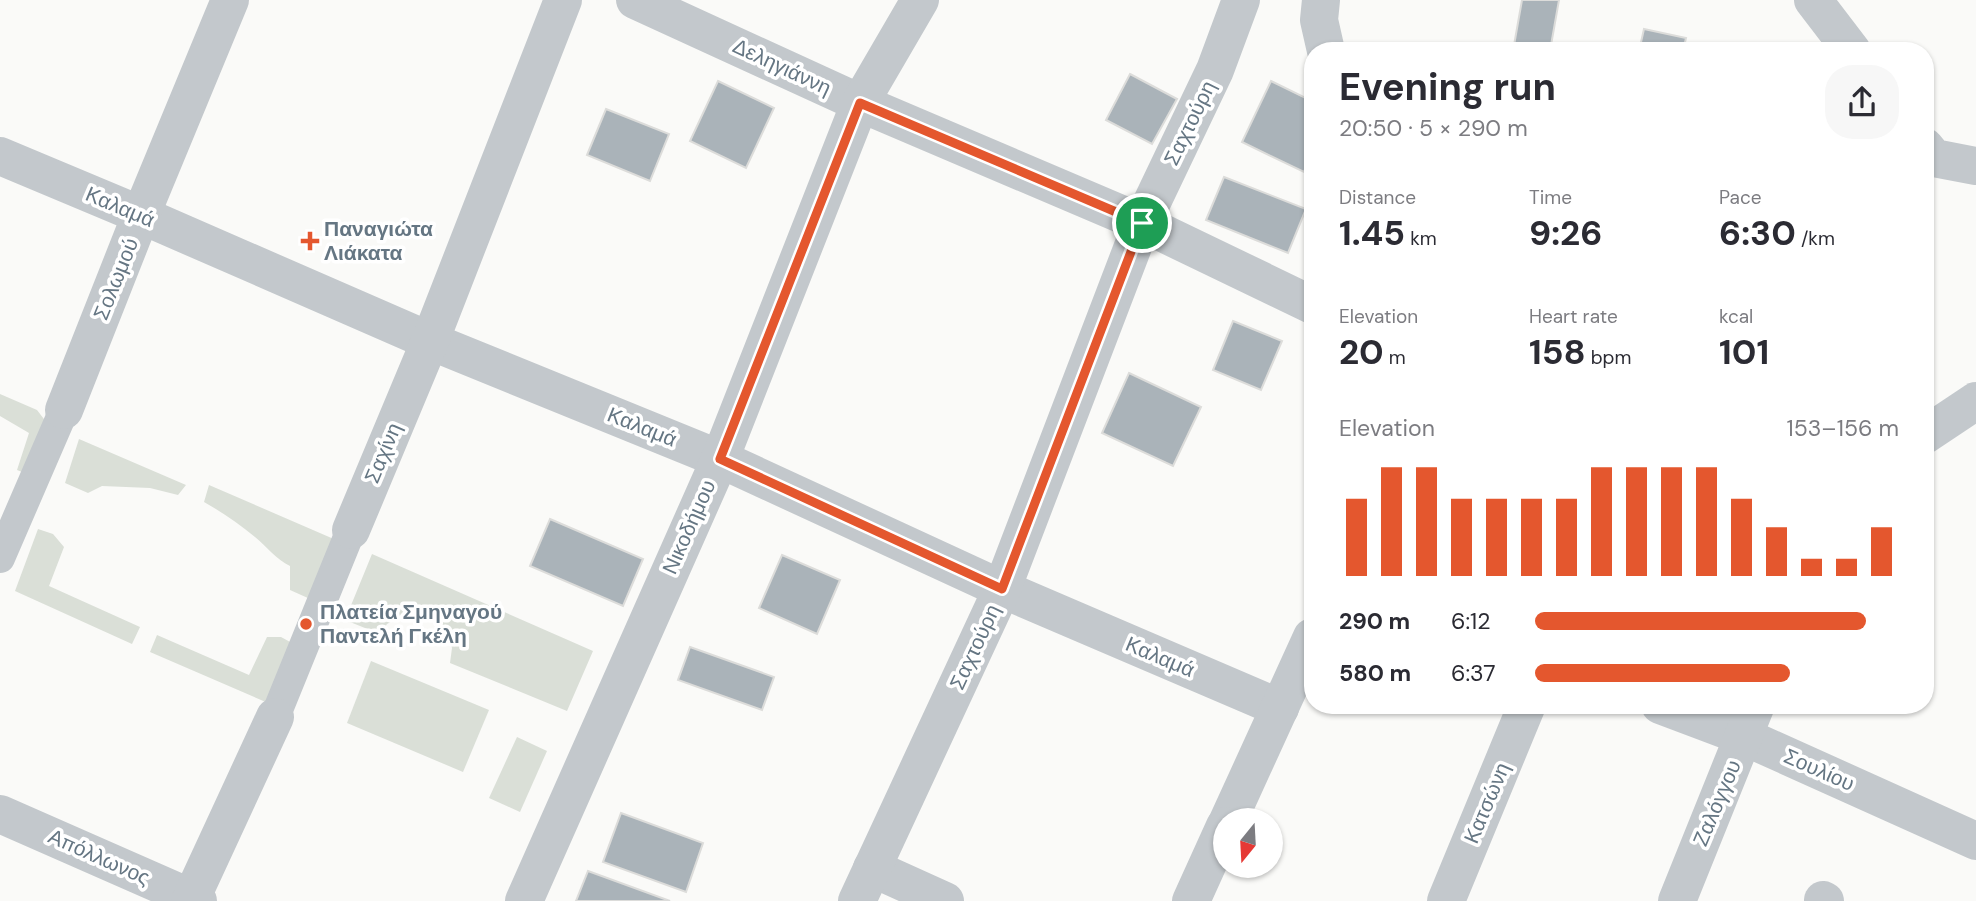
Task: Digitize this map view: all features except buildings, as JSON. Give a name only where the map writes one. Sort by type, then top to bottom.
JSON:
[{"type":"street","name":"Σολωμού","points":[[0,558],[64,410],[230,0]]},
{"type":"street","name":"Σαχίνη","points":[[193,900],[275,717],[430,341],[563,0]]},
{"type":"street","name":"Δεληγιάννη","points":[[635,0],[860,103],[1142,223],[1304,301]]},
{"type":"street","name":"Νικοδήμου","points":[[524,901],[720,459],[860,103],[920,0]]},
{"type":"street","name":"Σαχτούρη","points":[[864,885],[1002,589],[1142,223],[1215,70],[1241,0]]},
{"type":"street","points":[[1321,0],[1319,20],[1324,42]]},
{"type":"street","points":[[1813,0],[1845,42]]},
{"type":"street","name":"Καλαμά","points":[[0,156],[430,341],[720,459],[1002,589],[1280,708]]},
{"type":"street","points":[[1934,429],[1976,401]]},
{"type":"street","points":[[1234,808],[1304,655]]},
{"type":"street","name":"Κατσώνη","points":[[1446,901],[1523,714]]},
{"type":"street","name":"Σουλίου","points":[[1711,714],[1751,721],[1976,841]]},
{"type":"street","name":"Ζαλόγγου","points":[[1677,901],[1751,721]]},
{"type":"street","name":"Απόλλωνος","points":[[0,814],[193,900]]},
{"type":"street","points":[[1191,901],[1213,852]]},
{"type":"street","points":[[864,885],[945,901]]},
{"type":"shaded area","points":[[0,394],[37,410],[50,427],[32,476],[17,470],[29,433],[0,416]]},
{"type":"shaded area","points":[[79,439],[186,485],[178,495],[150,488],[102,486],[88,493],[65,483]]},
{"type":"shaded area","points":[[209,485],[343,543],[319,603],[290,590],[290,566],[243,527],[204,502]]},
{"type":"shaded area","points":[[38,529],[53,534],[64,547],[49,586],[140,627],[132,644],[15,591]]},
{"type":"shaded area","points":[[372,554],[593,651],[567,711],[450,663],[452,648],[448,634],[429,616],[405,614],[387,624],[380,634],[345,620]]},
{"type":"shaded area","points":[[157,635],[249,675],[267,637],[281,637],[292,643],[275,706],[150,652]]},
{"type":"shaded area","points":[[371,661],[489,710],[463,772],[347,723]]},
{"type":"shaded area","points":[[517,737],[547,751],[520,812],[489,798]]},
{"type":"place","name":"Παναγιώτα Λιάκατα","points":[[310,241]]},
{"type":"place","name":"Πλατεία Σμηναγού Παντελή Γκέλη","points":[[306,624]]},
{"type":"route","points":[[860,103],[1142,223],[1002,589],[720,459],[860,103]]}]
